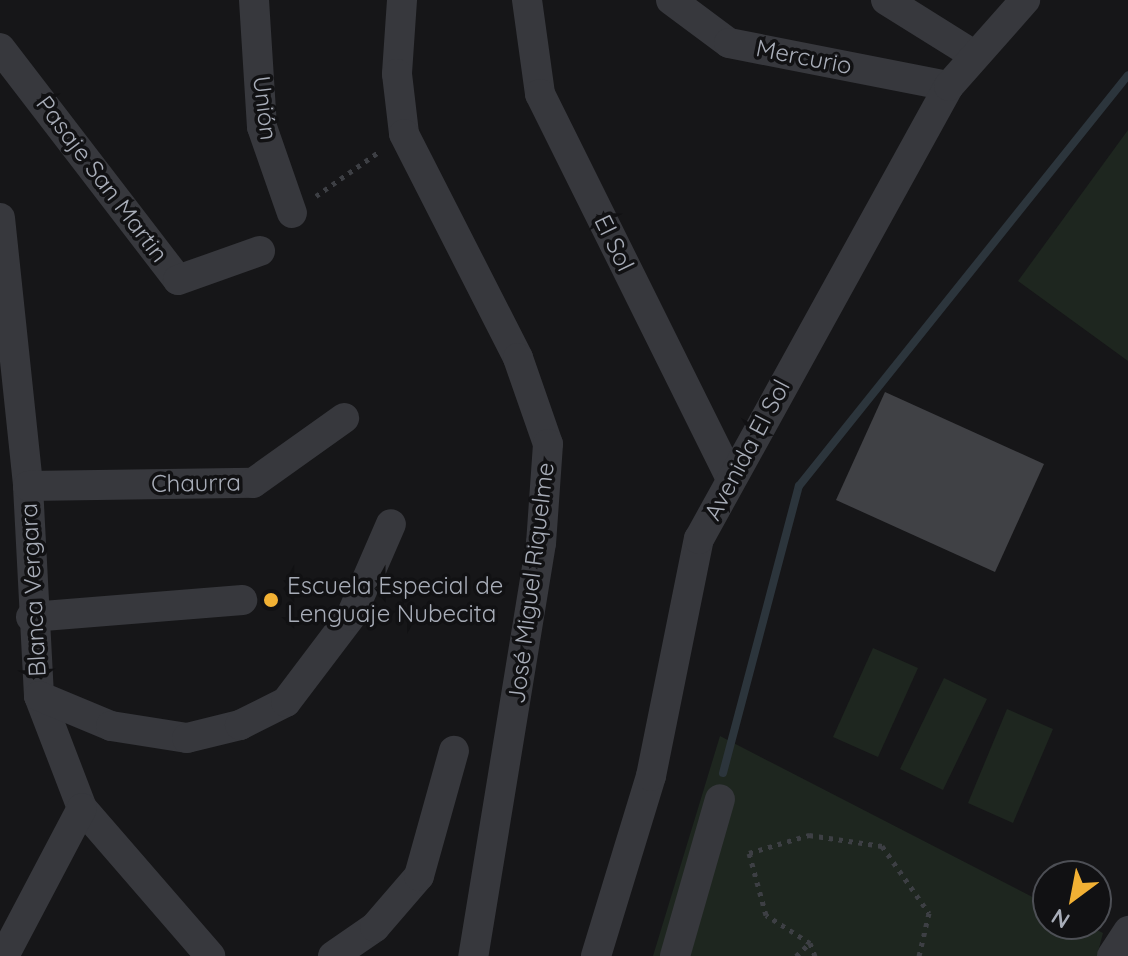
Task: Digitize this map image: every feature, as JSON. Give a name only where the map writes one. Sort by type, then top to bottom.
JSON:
[{"type":"street","name":"Unión","points":[[254,0],[262,127],[292,213]]},
{"type":"street","name":"José Miguel Riquelme","points":[[402,0],[397,74],[404,134],[518,358],[548,444],[541,543],[473,956]]},
{"type":"street","name":"El Sol","points":[[527,0],[540,94],[730,476]]},
{"type":"street","name":"Mercurio","points":[[671,0],[729,43],[949,86]]},
{"type":"street","points":[[886,0],[974,55]]},
{"type":"street","name":"Avenida El Sol","points":[[596,956],[651,776],[699,539],[730,476],[949,86],[1025,0]]},
{"type":"street","name":"Pasaje San Martin","points":[[0,48],[178,280],[260,251]]},
{"type":"street","name":"Blanca Vergara","points":[[0,218],[28,486],[31,617],[39,696],[82,808],[210,956]]},
{"type":"street","name":"Chaurra","points":[[28,486],[253,483],[344,418]]},
{"type":"street","points":[[39,696],[111,726],[187,738],[240,725],[286,702],[351,616],[391,524]]},
{"type":"street","points":[[31,617],[242,600]]},
{"type":"street","points":[[333,956],[375,927],[419,876],[454,751]]},
{"type":"street","points":[[675,956],[720,799]]},
{"type":"street","points":[[4,956],[82,808]]},
{"type":"street","points":[[1112,956],[1128,931]]},
{"type":"path","points":[[292,213],[404,134]]},
{"type":"path","points":[[815,956],[810,943],[766,915],[749,853],[809,835],[882,846],[929,913],[919,956]]},
{"type":"path","points":[[796,956],[810,943]]},
{"type":"shaded area","points":[[1128,130],[1128,361],[1018,281]]},
{"type":"shaded area","points":[[873,648],[918,668],[878,757],[833,737]]},
{"type":"shaded area","points":[[944,678],[987,699],[943,790],[900,769]]},
{"type":"shaded area","points":[[1007,709],[1053,729],[1013,823],[968,803]]},
{"type":"shaded area","points":[[720,736],[1032,897],[1032,940],[1101,940],[1097,956],[653,956]]},
{"type":"building","points":[[885,392],[1044,464],[995,572],[836,500]]},
{"type":"waterway","points":[[723,773],[799,486],[1128,75]]},
{"type":"place","name":"Escuela Especial de Lenguaje Nubecita","points":[[271,600]]}]
